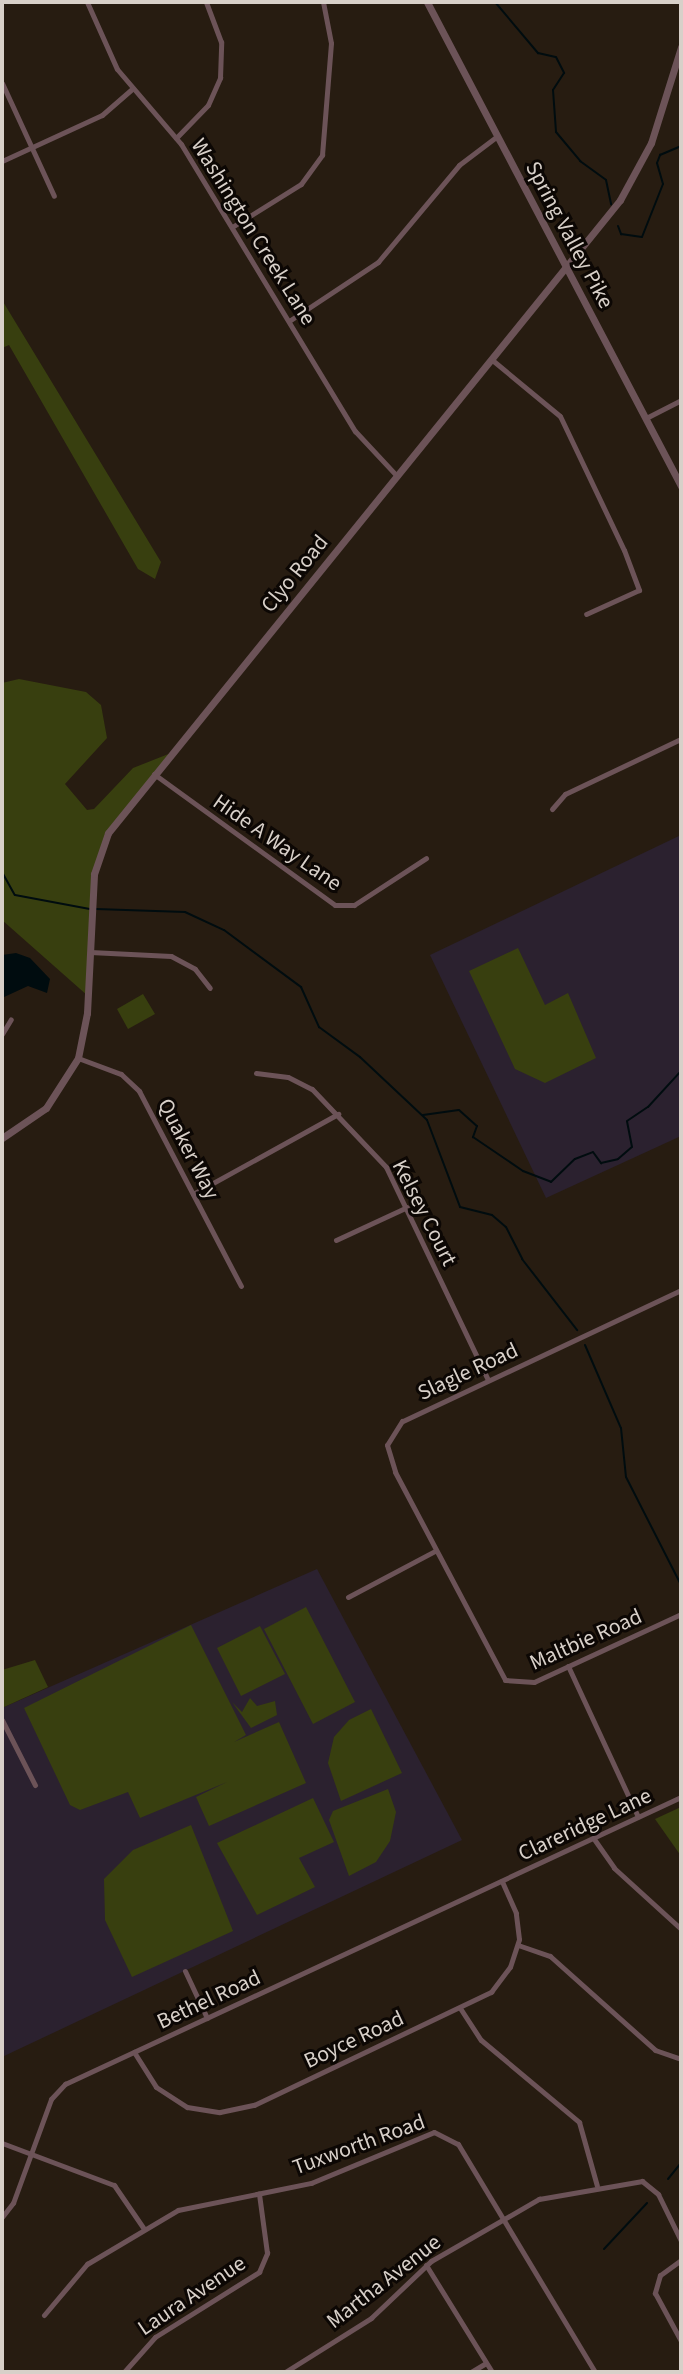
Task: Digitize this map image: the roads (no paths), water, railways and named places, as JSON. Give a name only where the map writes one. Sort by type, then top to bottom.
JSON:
[{"type":"street","name":"Washington Creek Lane","points":[[87,2],[110,57],[132,89],[176,138],[364,445],[397,476]]},
{"type":"street","points":[[176,138],[208,105],[220,78],[221,42],[206,2]]},
{"type":"street","points":[[232,227],[301,184],[322,155],[331,43],[323,2]]},
{"type":"street","name":"Spring Valley Pike","points":[[427,2],[681,486]]},
{"type":"street","name":"Clyo Road","points":[[2,1138],[46,1108],[78,1058],[87,1013],[94,874],[108,833],[620,200],[643,160],[681,47]]},
{"type":"street","points":[[2,83],[54,196]]},
{"type":"street","points":[[2,161],[102,115],[132,89]]},
{"type":"street","points":[[289,321],[378,262],[459,165],[496,137]]},
{"type":"street","points":[[491,359],[560,416],[629,563],[639,590],[586,614]]},
{"type":"street","points":[[646,418],[681,400]]},
{"type":"street","points":[[552,809],[565,794],[681,739]]},
{"type":"street","name":"Hide A Way Lane","points":[[153,774],[335,905],[354,905],[426,858]]},
{"type":"street","points":[[89,952],[171,956],[195,969],[210,988]]},
{"type":"street","points":[[2,1034],[11,1019]]},
{"type":"street","name":"Quaker Way","points":[[78,1058],[133,1083],[241,1286]]},
{"type":"street","name":"Kelsey Court","points":[[256,1073],[299,1081],[338,1114],[386,1167],[488,1380]]},
{"type":"street","points":[[193,1194],[338,1114]]},
{"type":"street","points":[[336,1240],[407,1207]]},
{"type":"street","name":"Slagle Road","points":[[435,1551],[389,1459],[388,1439],[402,1421],[681,1290]]},
{"type":"street","points":[[348,1597],[435,1551]]},
{"type":"street","name":"Maltbie Road","points":[[435,1551],[505,1680],[531,1682],[681,1614]]},
{"type":"street","points":[[568,1666],[638,1817]]},
{"type":"street","points":[[2,1720],[35,1785]]},
{"type":"street","name":"Clareridge Lane","points":[[502,1881],[681,1797]]},
{"type":"street","points":[[594,1839],[614,1868],[681,1929]]},
{"type":"street","points":[[502,1881],[516,1913],[518,1945],[550,1956],[655,2050],[681,2059]]},
{"type":"street","name":"Bethel Road","points":[[2,2217],[58,2089],[502,1881]]},
{"type":"street","name":"Boyce Road","points":[[134,2052],[151,2082],[173,2100],[206,2112],[233,2111],[460,2008],[499,1983],[518,1945]]},
{"type":"street","points":[[185,1971],[207,2018]]},
{"type":"street","points":[[460,2008],[481,2040],[579,2122],[597,2186]]},
{"type":"street","name":"Tuxworth Road","points":[[44,2315],[76,2273],[144,2229],[190,2206],[259,2194],[327,2177],[422,2134],[439,2132],[458,2144],[595,2372]]},
{"type":"street","points":[[2,2143],[114,2185],[144,2229]]},
{"type":"street","name":"Martha Avenue","points":[[285,2372],[371,2318],[426,2265],[539,2199],[631,2179],[648,2183],[681,2241]]},
{"type":"street","name":"Laura Avenue","points":[[124,2372],[155,2337],[259,2272],[267,2253],[259,2194]]},
{"type":"street","points":[[681,2260],[660,2275],[655,2293],[681,2341]]},
{"type":"street","points":[[426,2265],[492,2372]]},
{"type":"street","points":[[471,2372],[486,2363]]},
{"type":"waterway","points":[[495,2],[538,53],[556,57],[564,73],[553,90],[556,132],[580,161],[606,180],[611,204]]},
{"type":"waterway","points":[[618,226],[621,234],[642,237],[663,184],[657,163],[660,155],[681,146]]},
{"type":"waterway","points":[[2,872],[15,895],[90,909]]},
{"type":"waterway","points":[[96,909],[185,912],[224,930],[301,987],[319,1027],[360,1057],[427,1120],[460,1207],[492,1215],[506,1227],[522,1259],[577,1330]]},
{"type":"waterway","points":[[423,1115],[459,1110],[477,1126],[473,1137],[523,1171],[551,1182],[575,1159],[593,1152],[601,1163],[618,1159],[632,1147],[627,1121],[648,1107],[681,1071]]},
{"type":"waterway","points":[[585,1345],[621,1428],[626,1477],[681,1585]]},
{"type":"waterway","points":[[668,2179],[681,2163]]},
{"type":"waterway","points":[[604,2249],[647,2203]]}]
